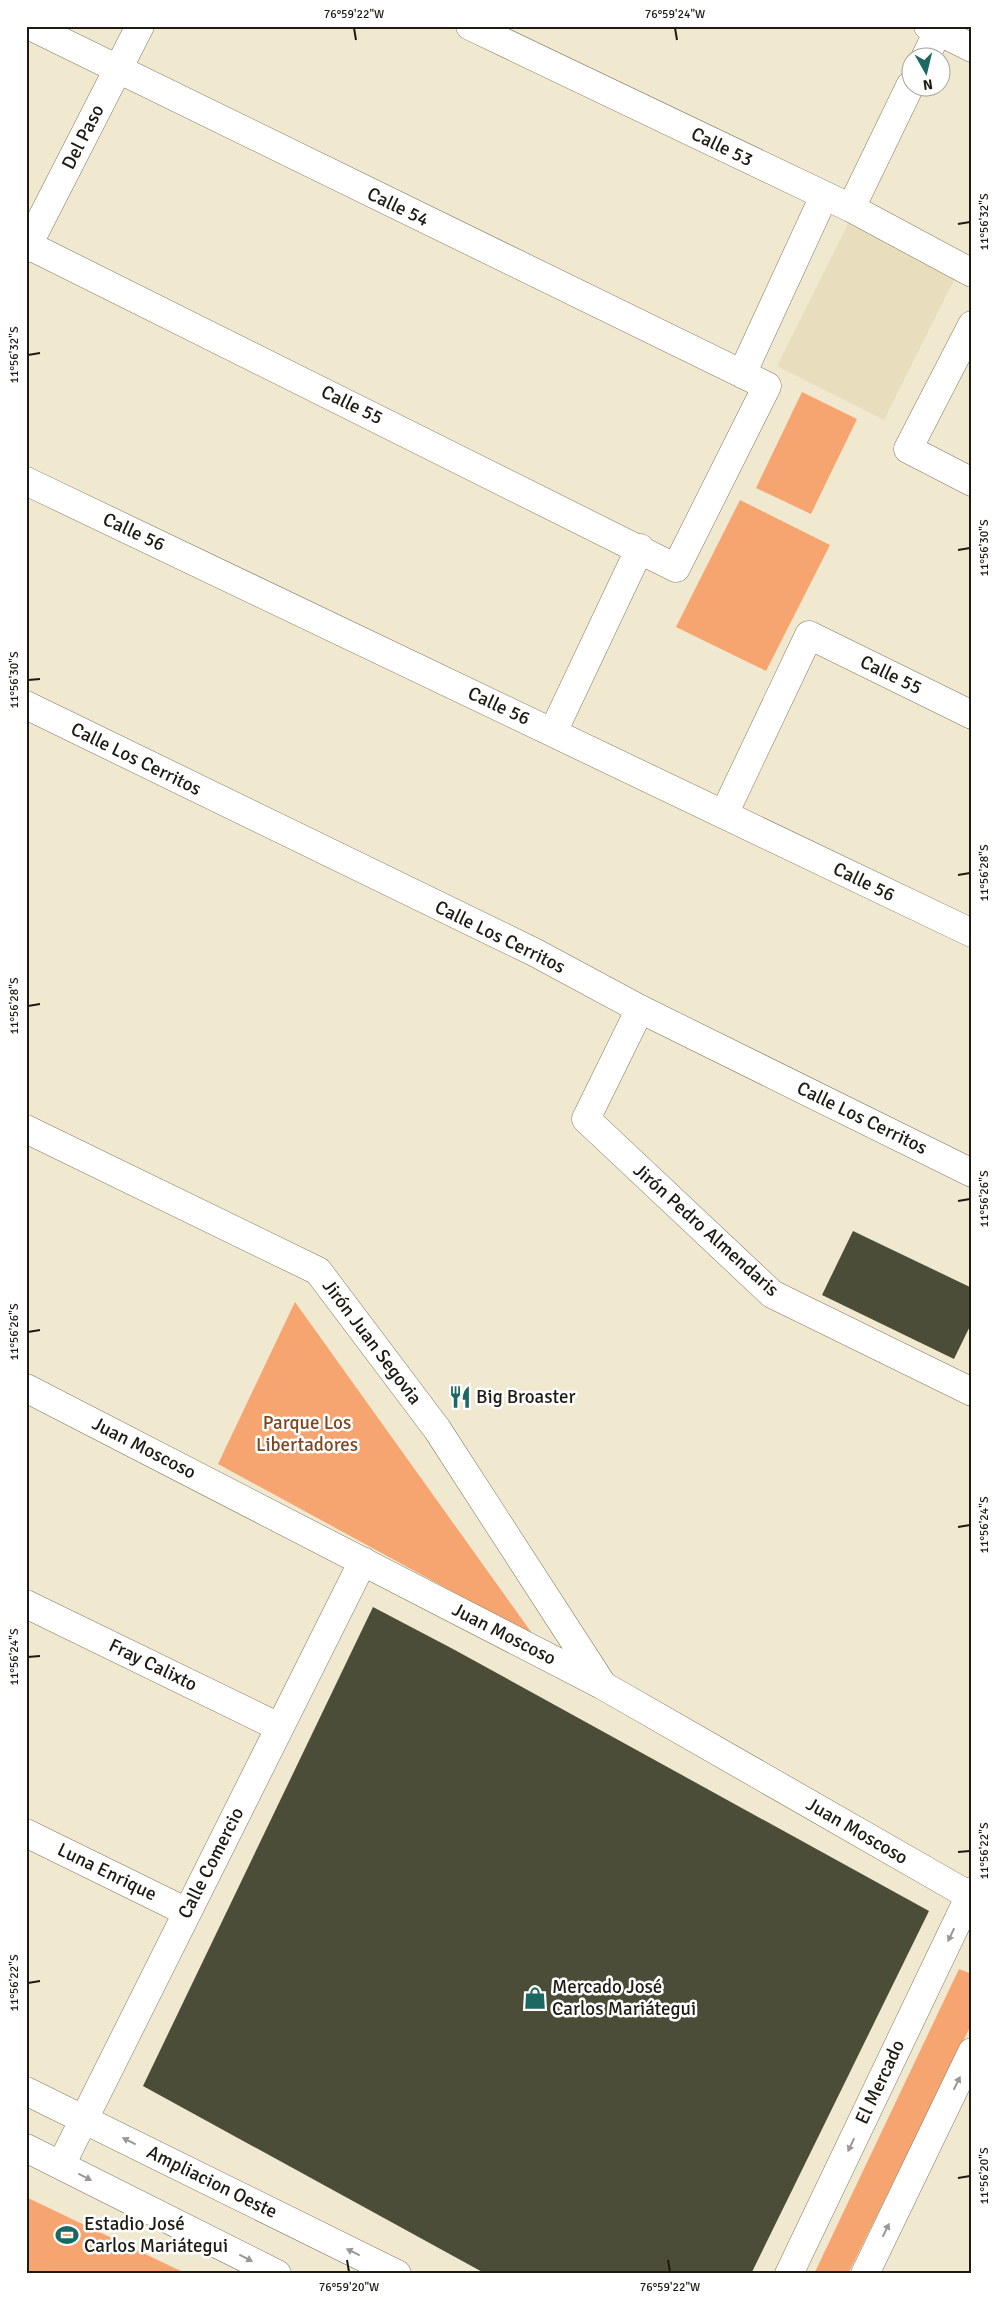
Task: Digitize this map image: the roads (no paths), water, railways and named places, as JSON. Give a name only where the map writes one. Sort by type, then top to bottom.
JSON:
[{"type":"street","name":"Calle 54","points":[[30,26],[116,70],[767,386],[676,568]]},
{"type":"street","name":"Del Paso","points":[[27,246],[140,26]]},
{"type":"street","name":"Calle 53","points":[[470,26],[970,267]]},
{"type":"street","points":[[927,48],[933,29],[972,48]]},
{"type":"street","points":[[851,208],[904,98]]},
{"type":"street","points":[[742,374],[824,196]]},
{"type":"street","name":"Calle 55","points":[[27,246],[640,548],[676,568]]},
{"type":"street","points":[[972,325],[908,449],[972,482]]},
{"type":"street","name":"Calle 56","points":[[26,481],[554,732],[972,934]]},
{"type":"street","points":[[554,732],[640,548]]},
{"type":"street","name":"Calle 55","points":[[724,814],[809,635],[972,715]]},
{"type":"street","name":"Calle Los Cerritos","points":[[26,706],[534,952],[640,1009],[972,1173]]},
{"type":"street","name":"Jirón Pedro Almendaris","points":[[640,1009],[586,1119],[772,1294],[972,1392]]},
{"type":"street","name":"Jirón Juan Segovia","points":[[26,1129],[318,1271],[437,1429],[602,1685]]},
{"type":"street","name":"Juan Moscoso","points":[[26,1388],[602,1685],[971,1894]]},
{"type":"street","name":"Calle Comercio","points":[[62,2165],[83,2119],[363,1561]]},
{"type":"street","name":"Fray Calixto","points":[[26,1604],[279,1727]]},
{"type":"street","name":"Luna Enrique","points":[[26,1833],[187,1912]]},
{"type":"street","name":"El Mercado","points":[[789,2274],[971,1894]]},
{"type":"street","points":[[865,2274],[972,2052]]},
{"type":"street","name":"Ampliacion Oeste","points":[[26,2091],[397,2274]]},
{"type":"street","points":[[26,2148],[277,2274]]},
{"type":"place","name":"Big Broaster","points":[[460,1397]]},
{"type":"place","name":"Mercado José Carlos Mariátegui","points":[[535,1998]]},
{"type":"place","name":"Estadio José Carlos Mariátegui","points":[[67,2235]]},
{"type":"park label","name":"Parque Los Libertadores","points":[[307,1434]]}]
